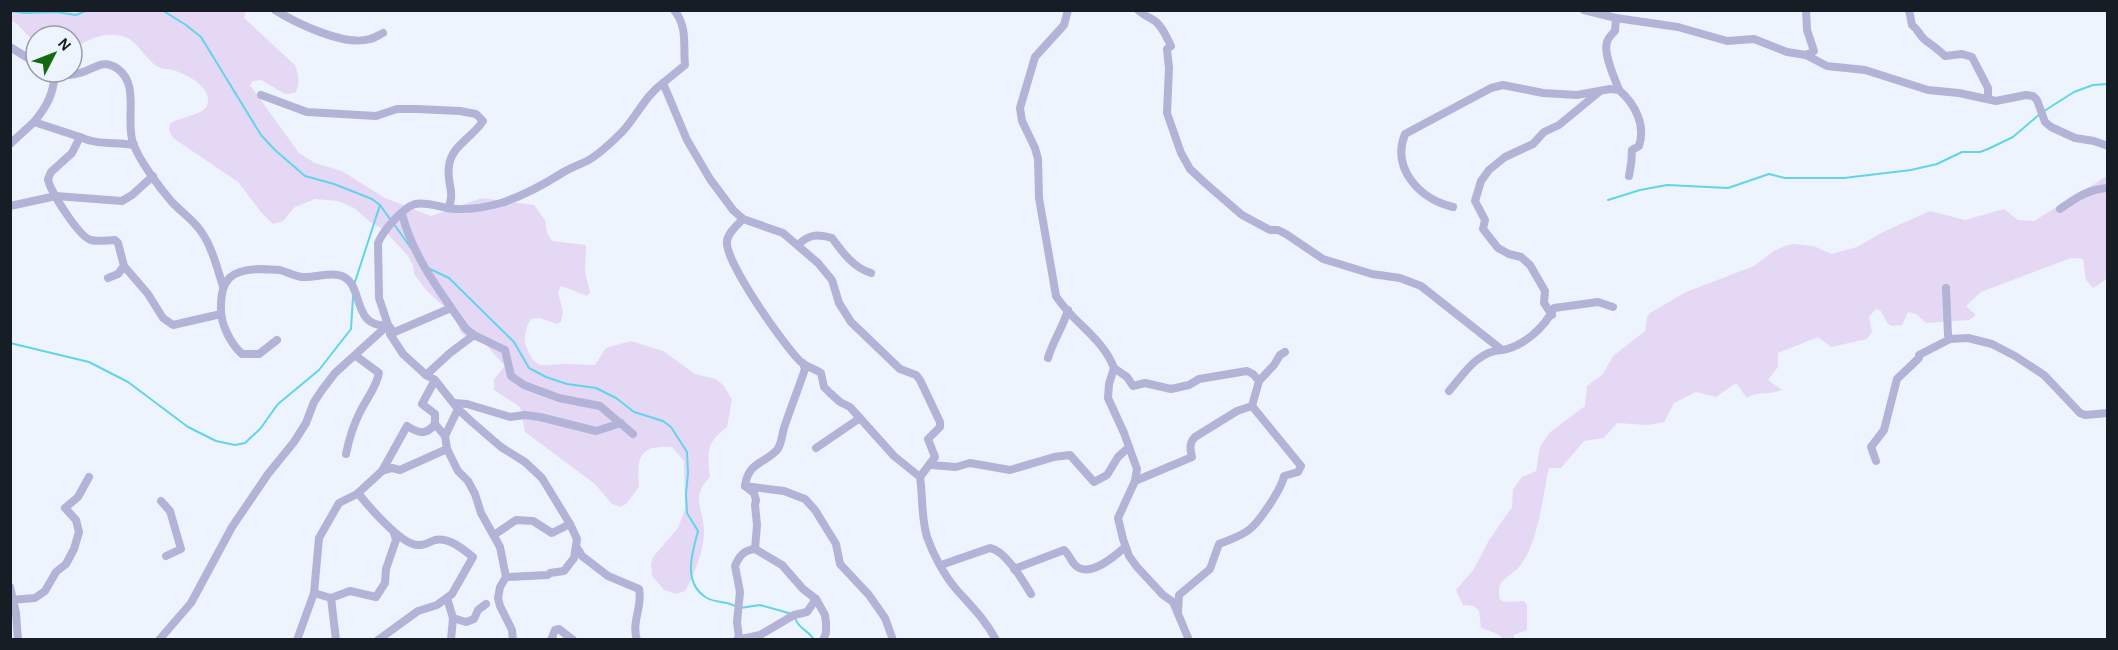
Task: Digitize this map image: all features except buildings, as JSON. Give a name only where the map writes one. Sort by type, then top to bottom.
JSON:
[{"type":"street","points":[[275,10],[321,33],[344,38],[369,40],[383,33]]},
{"type":"street","points":[[506,577],[564,571],[573,558],[577,539],[551,492],[534,469],[481,431],[456,406],[435,380],[403,354],[389,330],[379,298],[378,243],[381,235],[392,222],[416,204],[433,204],[448,208],[483,208],[540,187],[564,171],[589,160],[620,135],[648,96],[685,65],[685,35],[680,19],[674,10]]},
{"type":"street","points":[[1068,10],[1064,25],[1035,57],[1020,108],[1022,121],[1038,159],[1039,198],[1054,286],[1062,305],[1097,341],[1114,368],[1127,377],[1133,386],[1144,383],[1170,389],[1190,385],[1199,379],[1247,371],[1259,381]]},
{"type":"street","points":[[1138,10],[1159,25],[1171,46],[1167,49],[1167,112],[1181,153],[1190,169],[1242,215],[1270,230],[1278,230],[1286,234],[1323,259],[1372,274],[1400,278],[1421,286],[1502,350]]},
{"type":"street","points":[[1584,10],[1616,18],[1678,27],[1727,41],[1754,39],[1787,52],[1806,56],[1827,66],[1865,70],[1921,88],[1996,101],[2026,95],[2032,96],[2037,100],[2044,122],[2051,128],[2075,138],[2108,146]]},
{"type":"street","points":[[1806,10],[1807,30],[1814,51],[1806,56]]},
{"type":"street","points":[[1909,10],[1912,25],[1944,56],[1962,54],[1972,57],[1988,88],[1988,99]]},
{"type":"street","points":[[1616,18],[1616,31],[1608,39],[1606,48],[1619,90],[1635,107],[1642,139],[1639,146],[1632,150],[1633,161],[1629,167],[1629,176]]},
{"type":"street","points":[[10,47],[24,56]]},
{"type":"street","points":[[84,72],[101,63],[110,64],[119,69],[126,77],[129,86],[129,113],[134,145],[170,200],[200,230],[209,247],[223,286],[221,314],[229,339],[242,354],[259,354],[277,340]]},
{"type":"street","points":[[663,83],[683,131],[704,171],[727,203],[743,219],[773,228],[798,245],[818,263],[832,280],[839,303],[851,322],[900,369],[916,375],[920,380],[940,422],[940,427],[928,439],[935,457],[920,477]]},
{"type":"street","points":[[10,144],[34,122],[48,105],[52,96],[52,84]]},
{"type":"street","points":[[1453,207],[1432,199],[1414,186],[1406,172],[1401,154],[1405,134],[1496,86],[1510,86],[1551,94],[1577,95],[1619,90]]},
{"type":"street","points":[[1552,315],[1544,303],[1545,291],[1530,266],[1521,257],[1498,248],[1483,229],[1485,220],[1475,201],[1476,194],[1484,175],[1496,163],[1519,149],[1533,144],[1544,132],[1559,125],[1599,91]]},
{"type":"street","points":[[261,95],[308,112],[376,116],[397,109],[417,109],[476,114],[483,121],[479,128],[454,152],[449,166],[452,200],[448,208]]},
{"type":"street","points":[[34,122],[91,142],[119,142],[134,145]]},
{"type":"street","points":[[80,137],[72,153],[51,172],[48,179],[50,188],[84,237],[91,240],[115,240],[118,243],[124,266],[148,294],[163,318],[173,325],[221,314]]},
{"type":"street","points":[[10,206],[56,196],[122,201],[153,176]]},
{"type":"street","points":[[2060,209],[2078,196],[2094,189],[2108,188]]},
{"type":"street","points":[[402,214],[406,230],[423,266],[451,308],[474,335],[505,350],[511,376],[524,385],[560,398],[600,406],[633,434]]},
{"type":"street","points":[[743,219],[726,242],[740,278],[779,336],[803,363],[821,373],[824,387],[840,402],[850,407],[894,456],[920,477],[924,524],[927,537],[940,565],[955,588],[983,617],[996,639]]},
{"type":"street","points":[[798,245],[806,237],[820,235],[832,238],[861,270],[871,273]]},
{"type":"street","points":[[108,278],[118,274],[124,266]]},
{"type":"street","points":[[223,286],[230,277],[248,269],[278,270],[300,277],[342,275],[353,288],[369,322],[389,330]]},
{"type":"street","points":[[1946,288],[1950,339]]},
{"type":"street","points":[[1449,391],[1476,360],[1493,350],[1513,348],[1523,342],[1552,315],[1554,308],[1598,302],[1613,307]]},
{"type":"street","points":[[159,639],[191,603],[232,527],[268,474],[294,442],[306,423],[314,402],[335,373],[389,330],[451,308]]},
{"type":"street","points":[[1048,358],[1061,332],[1068,310]]},
{"type":"street","points":[[426,375],[474,335]]},
{"type":"street","points":[[1876,461],[1871,447],[1884,430],[1897,379],[1919,358],[1919,355],[1950,339],[1968,338],[1992,344],[2044,375],[2080,413],[2085,415],[2108,413]]},
{"type":"street","points":[[1252,406],[1259,381],[1285,352]]},
{"type":"street","points":[[346,454],[351,432],[376,385],[379,373],[356,356]]},
{"type":"street","points":[[745,486],[750,470],[759,461],[777,450],[780,445],[803,375],[803,363]]},
{"type":"street","points":[[1114,368],[1108,398],[1137,469],[1135,481],[1118,518],[1125,547],[1137,567],[1163,595],[1173,602],[1189,639]]},
{"type":"street","points":[[297,639],[314,593],[319,538],[339,503],[358,494],[382,471],[407,426],[417,432],[430,431],[435,424],[435,414],[422,403],[435,380]]},
{"type":"street","points":[[456,406],[466,404],[510,417],[525,415],[540,417],[596,431],[621,423]]},
{"type":"street","points":[[456,406],[445,436],[447,449],[458,471],[468,481],[475,494],[481,513],[503,557],[506,577],[498,598],[512,630],[513,639]]},
{"type":"street","points":[[1135,481],[1192,457],[1191,442],[1195,437],[1237,411],[1252,406]]},
{"type":"street","points":[[1178,612],[1179,595],[1210,569],[1219,544],[1249,531],[1270,505],[1284,476],[1298,472],[1301,466],[1252,406]]},
{"type":"street","points":[[816,448],[860,418]]},
{"type":"street","points":[[435,424],[445,436]]},
{"type":"street","points":[[931,465],[956,467],[970,463],[1010,470],[1054,457],[1070,455],[1094,482],[1107,475],[1118,457],[1129,447]]},
{"type":"street","points":[[382,471],[392,468],[400,470],[447,449]]},
{"type":"street","points":[[12,600],[36,598],[45,591],[56,572],[66,564],[79,532],[76,520],[65,508],[78,497],[89,477]]},
{"type":"street","points":[[745,486],[754,493],[756,500],[755,549]]},
{"type":"street","points":[[745,486],[784,491],[805,499],[815,510],[836,544],[840,564],[885,618],[893,639]]},
{"type":"street","points":[[358,494],[394,533],[416,546],[444,539],[473,557],[452,594],[437,605],[418,611],[378,639]]},
{"type":"street","points":[[161,501],[170,511],[182,549],[166,556]]},
{"type":"street","points":[[494,535],[516,520],[532,521],[552,533],[570,524]]},
{"type":"street","points":[[314,593],[332,598],[350,591],[376,597],[385,583],[386,569],[396,540],[394,533]]},
{"type":"street","points":[[576,546],[591,564],[608,576],[639,589],[641,600],[634,633],[637,639]]},
{"type":"street","points":[[1014,569],[1064,550],[1074,565],[1080,568],[1093,568],[1107,561],[1125,547]]},
{"type":"street","points":[[940,565],[990,548],[999,552],[1031,594]]},
{"type":"street","points":[[816,599],[807,612],[794,615],[760,635],[738,639],[740,592],[735,566],[742,554],[755,549],[782,565],[803,589],[816,599],[825,615],[826,633],[823,639]]},
{"type":"street","points":[[10,587],[18,639]]},
{"type":"street","points":[[332,598],[336,639]]},
{"type":"street","points":[[447,598],[453,618],[451,639]]},
{"type":"street","points":[[453,618],[466,622],[474,619],[478,610],[486,604]]},
{"type":"street","points":[[551,639],[555,630],[559,629],[573,639]]},
{"type":"shaded area","points":[[10,11],[246,11],[244,18],[295,65],[298,83],[295,93],[285,94],[261,80],[253,81],[250,85],[299,153],[315,163],[342,171],[385,198],[431,216],[482,198],[534,205],[545,220],[547,233],[552,241],[586,245],[585,272],[590,292],[587,296],[561,286],[558,292],[563,312],[561,322],[557,324],[540,318],[531,319],[526,329],[525,340],[533,360],[541,365],[595,365],[606,348],[631,341],[663,351],[695,374],[716,379],[724,386],[732,400],[727,427],[715,438],[710,449],[708,461],[710,477],[700,491],[699,498],[704,526],[702,548],[685,591],[676,594],[664,590],[652,576],[653,557],[678,528],[685,509],[684,461],[672,447],[652,448],[646,451],[640,461],[639,487],[626,504],[620,507],[612,504],[595,484],[525,432],[520,407],[494,390],[494,379],[505,366],[486,345],[461,333],[454,316],[427,291],[414,274],[413,265],[408,256],[383,229],[370,222],[354,208],[338,201],[315,199],[295,207],[283,221],[273,224],[238,182],[173,138],[169,130],[170,124],[198,113],[206,107],[208,96],[196,82],[178,72],[157,66],[134,42],[125,37],[104,35],[84,42],[84,24],[24,24],[24,31],[11,20]]},
{"type":"shaded area","points":[[2107,176],[2107,279],[2093,288],[2086,280],[2083,259],[2071,258],[1981,292],[1966,306],[1976,315],[1969,320],[1926,323],[1916,314],[1908,312],[1902,325],[1892,326],[1888,324],[1880,310],[1876,309],[1869,317],[1872,332],[1867,339],[1831,347],[1818,337],[1778,353],[1778,367],[1768,380],[1782,390],[1756,394],[1747,398],[1736,383],[1716,397],[1696,392],[1674,403],[1664,422],[1648,425],[1617,423],[1604,438],[1584,441],[1561,468],[1549,468],[1532,544],[1520,566],[1502,583],[1499,592],[1500,599],[1504,602],[1524,601],[1527,605],[1527,630],[1514,635],[1514,639],[1504,640],[1498,634],[1481,628],[1479,611],[1474,606],[1463,605],[1456,590],[1474,569],[1489,540],[1512,507],[1513,489],[1522,477],[1536,471],[1540,447],[1549,433],[1585,406],[1587,386],[1603,374],[1613,356],[1645,331],[1647,317],[1650,313],[1686,292],[1754,266],[1774,251],[1788,245],[1814,246],[1831,254],[1857,247],[1883,232],[1930,211],[1965,220],[2004,209],[2018,220],[2034,221]]},
{"type":"waterway","points":[[10,11],[76,15],[88,10]]},
{"type":"waterway","points":[[162,10],[201,37],[261,135],[275,150],[305,176],[334,184],[372,199],[380,205],[390,219]]},
{"type":"waterway","points":[[1608,200],[1640,190],[1667,185],[1728,188],[1769,174],[1785,178],[1844,178],[1911,170],[1937,164],[1962,152],[1980,152],[1988,149],[2013,137],[2041,113],[2074,92],[2093,85],[2108,84]]},
{"type":"waterway","points":[[354,285],[380,205]]},
{"type":"waterway","points":[[393,223],[411,248]]},
{"type":"waterway","points":[[430,269],[449,278],[514,342],[529,368],[567,384],[596,388],[616,398],[634,412],[663,421],[671,427],[687,452],[687,513],[698,531],[691,567],[694,584],[707,598],[735,606]]},
{"type":"waterway","points":[[10,343],[89,362],[128,382],[188,427],[216,441],[235,445],[245,443],[260,429],[278,404],[319,370],[351,329],[353,297]]},
{"type":"waterway","points":[[740,608],[760,605],[792,614]]},
{"type":"waterway","points":[[795,618],[814,640]]}]
